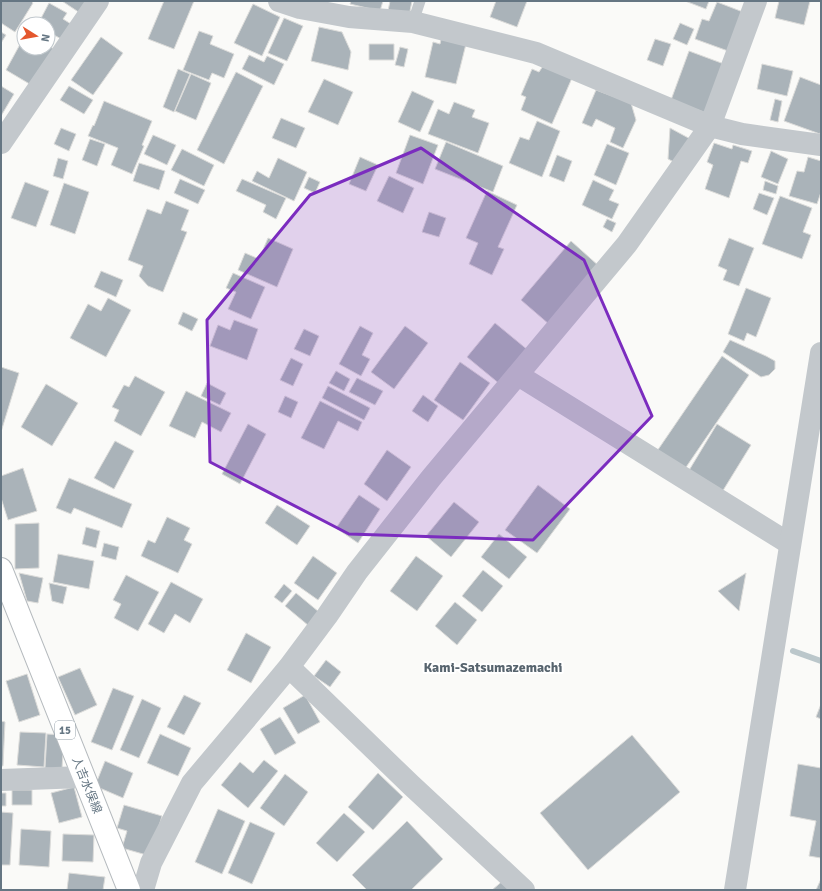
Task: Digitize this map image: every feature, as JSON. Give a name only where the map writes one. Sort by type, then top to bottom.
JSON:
[{"type":"main road","name":"人吉水俣線","points":[[1,569],[129,890]]},
{"type":"street","points":[[1,143],[98,1]]},
{"type":"street","points":[[279,1],[300,8],[349,17],[413,22],[536,53],[710,126],[742,134],[821,145]]},
{"type":"street","points":[[143,890],[151,863],[192,783],[289,667],[327,616],[356,572],[431,478],[627,244],[710,126],[756,1]]},
{"type":"street","points":[[735,890],[821,353]]},
{"type":"street","points":[[518,375],[790,544]]},
{"type":"street","points":[[289,667],[524,890]]},
{"type":"street","points":[[1,780],[84,777]]},
{"type":"lane","points":[[413,22],[420,1]]},
{"type":"highlighted area","points":[[421,148],[584,260],[652,416],[533,540],[349,534],[210,462],[207,320],[310,195]]},
{"type":"building","points":[[2,1],[31,1],[33,3],[25,16],[16,16],[15,32],[1,23]]},
{"type":"building","points":[[62,1],[88,1],[80,13]]},
{"type":"building","points":[[164,1],[194,1],[174,49],[148,39]]},
{"type":"building","points":[[351,1],[383,1],[380,11],[350,4]]},
{"type":"building","points":[[390,1],[412,1],[409,16],[388,11]]},
{"type":"building","points":[[496,1],[527,1],[517,27],[490,17]]},
{"type":"building","points":[[685,1],[709,1],[706,9]]},
{"type":"building","points":[[779,1],[810,1],[804,25],[775,18]]},
{"type":"building","points":[[717,2],[743,12],[728,51],[695,39],[702,19],[709,21]]},
{"type":"building","points":[[49,3],[67,13],[63,19],[71,24],[63,40],[56,36],[56,16],[42,16]]},
{"type":"building","points":[[253,4],[280,17],[262,56],[234,43]]},
{"type":"building","points":[[284,18],[303,26],[287,61],[268,53]]},
{"type":"building","points":[[680,23],[694,29],[687,45],[673,39]]},
{"type":"building","points":[[319,27],[342,32],[351,52],[348,70],[311,61]]},
{"type":"building","points":[[199,31],[213,36],[210,44],[234,54],[224,78],[212,73],[209,80],[183,70]]},
{"type":"building","points":[[1,32],[6,35],[1,43]]},
{"type":"building","points":[[442,35],[467,40],[456,84],[425,77],[433,42],[440,44]]},
{"type":"building","points":[[101,37],[123,53],[93,95],[71,80]]},
{"type":"building","points":[[655,39],[671,44],[663,66],[647,60]]},
{"type":"building","points":[[369,44],[394,44],[394,60],[369,60]]},
{"type":"building","points":[[400,47],[408,49],[404,67],[395,65]]},
{"type":"building","points":[[689,51],[724,64],[706,113],[671,100]]},
{"type":"building","points":[[16,52],[16,56],[50,56],[33,86],[6,70]]},
{"type":"building","points":[[249,55],[264,62],[267,56],[284,64],[274,85],[242,69]]},
{"type":"building","points":[[762,64],[793,71],[787,96],[757,89]]},
{"type":"building","points":[[543,66],[572,78],[552,124],[521,110],[526,97],[521,95],[532,69],[539,72]]},
{"type":"building","points":[[178,69],[190,74],[174,112],[163,107]]},
{"type":"building","points":[[236,72],[263,86],[224,164],[197,150]]},
{"type":"building","points":[[191,74],[211,83],[196,120],[175,111]]},
{"type":"building","points":[[800,77],[821,85],[820,134],[784,121]]},
{"type":"building","points":[[324,79],[353,92],[338,125],[308,112]]},
{"type":"building","points":[[1,86],[14,94],[1,116]]},
{"type":"building","points":[[69,86],[93,100],[84,114],[60,100]]},
{"type":"building","points":[[596,90],[631,103],[636,120],[623,148],[610,142],[615,128],[596,119],[592,127],[582,123]]},
{"type":"building","points":[[412,91],[434,101],[420,132],[398,122]]},
{"type":"building","points":[[775,99],[782,101],[778,122],[770,120]]},
{"type":"building","points":[[104,101],[152,121],[142,145],[144,146],[132,174],[111,165],[118,148],[88,136],[93,125],[94,126]]},
{"type":"building","points":[[454,102],[475,110],[472,117],[489,123],[478,153],[428,134],[438,109],[449,114]]},
{"type":"building","points":[[281,118],[305,128],[296,148],[272,138]]},
{"type":"building","points":[[537,121],[560,131],[542,177],[509,163],[520,137],[529,140]]},
{"type":"building","points":[[61,128],[76,134],[69,151],[54,144]]},
{"type":"building","points":[[670,128],[694,141],[678,164],[668,159]]},
{"type":"building","points":[[153,135],[176,145],[167,165],[144,154]]},
{"type":"building","points":[[410,135],[438,145],[423,184],[396,173]]},
{"type":"building","points":[[90,139],[105,144],[97,166],[82,160]]},
{"type":"building","points":[[446,142],[503,166],[493,192],[435,169]]},
{"type":"building","points":[[714,143],[732,149],[733,145],[752,151],[748,163],[741,161],[729,198],[705,189],[713,165],[707,162]]},
{"type":"building","points":[[607,144],[629,153],[616,185],[594,175]]},
{"type":"building","points":[[182,149],[214,165],[204,186],[171,170]]},
{"type":"building","points":[[771,151],[788,159],[778,184],[761,177]]},
{"type":"building","points":[[557,155],[572,161],[564,182],[549,176]]},
{"type":"building","points":[[360,157],[378,165],[366,191],[349,184]]},
{"type":"building","points":[[808,157],[821,161],[821,192],[817,204],[789,196],[797,171],[804,172]]},
{"type":"building","points":[[58,158],[68,161],[63,179],[53,176]]},
{"type":"building","points":[[278,158],[307,172],[294,201],[252,181],[257,171],[269,178]]},
{"type":"building","points":[[139,163],[165,171],[159,190],[133,181]]},
{"type":"building","points":[[389,176],[414,188],[403,213],[377,201]]},
{"type":"building","points":[[309,177],[320,182],[315,193],[304,188]]},
{"type":"building","points":[[180,179],[205,190],[198,204],[174,193]]},
{"type":"building","points":[[242,179],[286,198],[276,219],[263,212],[266,205],[236,191]]},
{"type":"building","points":[[593,180],[614,190],[609,200],[619,204],[612,219],[582,205]]},
{"type":"building","points":[[765,181],[778,186],[776,194],[763,190]]},
{"type":"building","points":[[25,182],[49,191],[36,227],[11,218]]},
{"type":"building","points":[[64,183],[89,192],[75,234],[50,225]]},
{"type":"building","points":[[487,191],[517,205],[498,247],[504,249],[492,275],[469,264],[478,243],[466,238]]},
{"type":"building","points":[[759,193],[774,198],[767,215],[753,209]]},
{"type":"building","points":[[780,196],[812,208],[803,232],[811,235],[802,259],[762,244]]},
{"type":"building","points":[[166,201],[189,210],[181,230],[187,232],[163,292],[148,286],[139,276],[143,266],[128,260],[147,209],[161,214]]},
{"type":"building","points":[[429,212],[446,218],[439,237],[422,232]]},
{"type":"building","points":[[607,219],[616,223],[612,232],[603,227]]},
{"type":"building","points":[[268,238],[293,249],[277,287],[238,270],[245,253],[259,259]]},
{"type":"building","points":[[729,238],[754,248],[739,286],[723,280],[727,270],[718,266]]},
{"type":"building","points":[[571,241],[600,267],[550,325],[521,300]]},
{"type":"building","points":[[101,271],[123,280],[116,297],[94,287]]},
{"type":"building","points":[[233,273],[265,287],[251,319],[228,309],[236,292],[226,288]]},
{"type":"building","points":[[746,288],[771,298],[756,337],[747,333],[744,341],[728,334]]},
{"type":"building","points":[[108,298],[131,310],[106,357],[70,338],[88,304],[101,311]]},
{"type":"building","points":[[183,312],[198,319],[192,331],[178,324]]},
{"type":"building","points":[[234,320],[258,329],[247,360],[210,346],[218,325],[230,330]]},
{"type":"building","points":[[495,323],[529,351],[501,385],[467,357]]},
{"type":"building","points":[[360,326],[373,333],[362,355],[370,359],[361,376],[339,364]]},
{"type":"building","points":[[405,326],[428,343],[394,389],[371,372]]},
{"type":"building","points":[[304,329],[319,336],[310,356],[294,349]]},
{"type":"building","points":[[730,340],[775,361],[775,369],[769,375],[761,377],[723,352]]},
{"type":"building","points":[[722,356],[749,375],[680,476],[653,457]]},
{"type":"building","points":[[291,358],[303,364],[293,386],[280,380]]},
{"type":"building","points":[[460,362],[490,383],[463,420],[434,400]]},
{"type":"building","points":[[1,367],[19,373],[1,432]]},
{"type":"building","points":[[336,371],[350,379],[344,391],[329,383]]},
{"type":"building","points":[[135,376],[165,392],[141,436],[114,421],[119,410],[112,407],[124,385],[129,387]]},
{"type":"building","points":[[357,378],[383,391],[375,405],[349,392]]},
{"type":"building","points":[[207,383],[226,393],[220,405],[201,396]]},
{"type":"building","points":[[46,384],[78,403],[52,446],[21,427]]},
{"type":"building","points":[[328,386],[370,408],[364,420],[322,398]]},
{"type":"building","points":[[186,391],[231,413],[221,432],[202,422],[195,438],[169,426]]},
{"type":"building","points":[[423,395],[438,406],[428,422],[412,411]]},
{"type":"building","points":[[285,396],[298,402],[291,418],[278,412]]},
{"type":"building","points":[[320,401],[362,422],[358,431],[338,421],[324,449],[301,438]]},
{"type":"building","points":[[248,424],[266,434],[240,484],[222,474]]},
{"type":"building","points":[[717,424],[751,445],[719,497],[685,477]]},
{"type":"building","points":[[115,441],[134,451],[114,489],[94,478]]},
{"type":"building","points":[[387,450],[411,467],[387,501],[364,484]]},
{"type":"building","points":[[23,468],[37,511],[8,520],[1,498],[1,476]]},
{"type":"building","points":[[69,478],[132,504],[122,528],[74,508],[71,514],[56,508]]},
{"type":"building","points":[[538,485],[570,509],[537,553],[505,530]]},
{"type":"building","points":[[359,495],[380,509],[358,543],[336,528]]},
{"type":"building","points":[[454,502],[479,522],[451,557],[426,536]]},
{"type":"building","points":[[277,505],[310,526],[297,545],[265,523]]},
{"type":"building","points":[[167,517],[190,528],[184,540],[192,544],[178,573],[141,556],[148,540],[155,543]]},
{"type":"building","points":[[39,523],[39,568],[15,569],[15,524]]},
{"type":"building","points":[[86,527],[100,531],[96,548],[82,544]]},
{"type":"building","points":[[499,534],[527,557],[509,579],[481,557]]},
{"type":"building","points":[[104,543],[119,547],[116,560],[101,556]]},
{"type":"building","points":[[58,554],[94,561],[89,589],[53,582]]},
{"type":"building","points":[[313,556],[337,573],[318,600],[294,583]]},
{"type":"building","points":[[416,556],[443,576],[417,611],[390,591]]},
{"type":"building","points":[[483,570],[503,586],[482,612],[462,596]]},
{"type":"building","points":[[19,573],[43,578],[38,603],[27,601]]},
{"type":"building","points":[[746,573],[739,611],[718,591]]},
{"type":"building","points":[[126,575],[159,592],[138,631],[114,618],[121,604],[113,600]]},
{"type":"building","points":[[171,582],[203,599],[190,623],[175,614],[164,633],[148,624]]},
{"type":"building","points":[[49,583],[67,587],[63,604],[52,601]]},
{"type":"building","points":[[284,584],[292,591],[282,603],[274,597]]},
{"type":"building","points":[[296,593],[319,612],[309,626],[285,606]]},
{"type":"building","points":[[455,602],[477,620],[457,645],[435,626]]},
{"type":"building","points":[[246,633],[271,647],[251,683],[227,670]]},
{"type":"building","points":[[326,660],[341,672],[330,687],[314,676]]},
{"type":"building","points":[[80,668],[97,705],[75,715],[58,677]]},
{"type":"building","points":[[27,674],[40,715],[19,722],[6,681]]},
{"type":"building","points":[[113,688],[134,696],[112,750],[91,742]]},
{"type":"building","points":[[184,695],[201,703],[184,735],[167,727]]},
{"type":"building","points":[[305,695],[320,722],[298,734],[283,708]]},
{"type":"building","points":[[142,699],[161,708],[139,758],[120,750]]},
{"type":"building","points":[[821,704],[821,719],[816,717]]},
{"type":"building","points":[[280,717],[296,743],[275,755],[260,729]]},
{"type":"building","points":[[1,721],[5,722],[3,766],[1,766]]},
{"type":"building","points":[[20,732],[46,733],[44,767],[17,765]]},
{"type":"building","points":[[47,734],[64,735],[62,769],[45,768]]},
{"type":"building","points":[[160,734],[191,748],[178,776],[147,763]]},
{"type":"building","points":[[632,735],[680,792],[588,870],[540,813]]},
{"type":"building","points":[[264,760],[278,771],[248,808],[221,785],[240,762],[253,773]]},
{"type":"building","points":[[105,761],[133,773],[123,798],[95,786]]},
{"type":"building","points":[[798,764],[821,768],[821,858],[809,856],[816,821],[790,816]]},
{"type":"building","points":[[378,773],[403,797],[373,830],[348,807]]},
{"type":"building","points":[[285,774],[308,792],[284,826],[260,808]]},
{"type":"building","points":[[74,787],[82,817],[59,823],[51,793]]},
{"type":"building","points":[[12,790],[32,790],[32,805],[12,805]]},
{"type":"building","points":[[1,793],[6,793],[6,806],[1,806]]},
{"type":"building","points":[[124,805],[162,816],[150,856],[122,848],[127,831],[117,828]]},
{"type":"building","points":[[218,809],[245,821],[222,874],[195,862]]},
{"type":"building","points":[[1,812],[13,813],[10,865],[1,865]]},
{"type":"building","points":[[344,813],[365,832],[337,862],[316,843]]},
{"type":"building","points":[[407,821],[443,859],[411,890],[367,890],[352,875]]},
{"type":"building","points":[[250,822],[275,833],[252,884],[228,873]]},
{"type":"building","points":[[21,829],[51,831],[49,867],[19,865]]},
{"type":"building","points":[[63,834],[94,835],[93,862],[62,861]]},
{"type":"building","points":[[69,873],[105,877],[103,890],[67,890]]},
{"type":"building","points":[[505,879],[515,890],[492,890]]},
{"type":"building","points":[[821,879],[821,890],[816,890]]},
{"type":"waterway","points":[[793,651],[821,661]]},
{"type":"district","name":"Kami-Satsumazemachi","points":[[493,667]]}]
